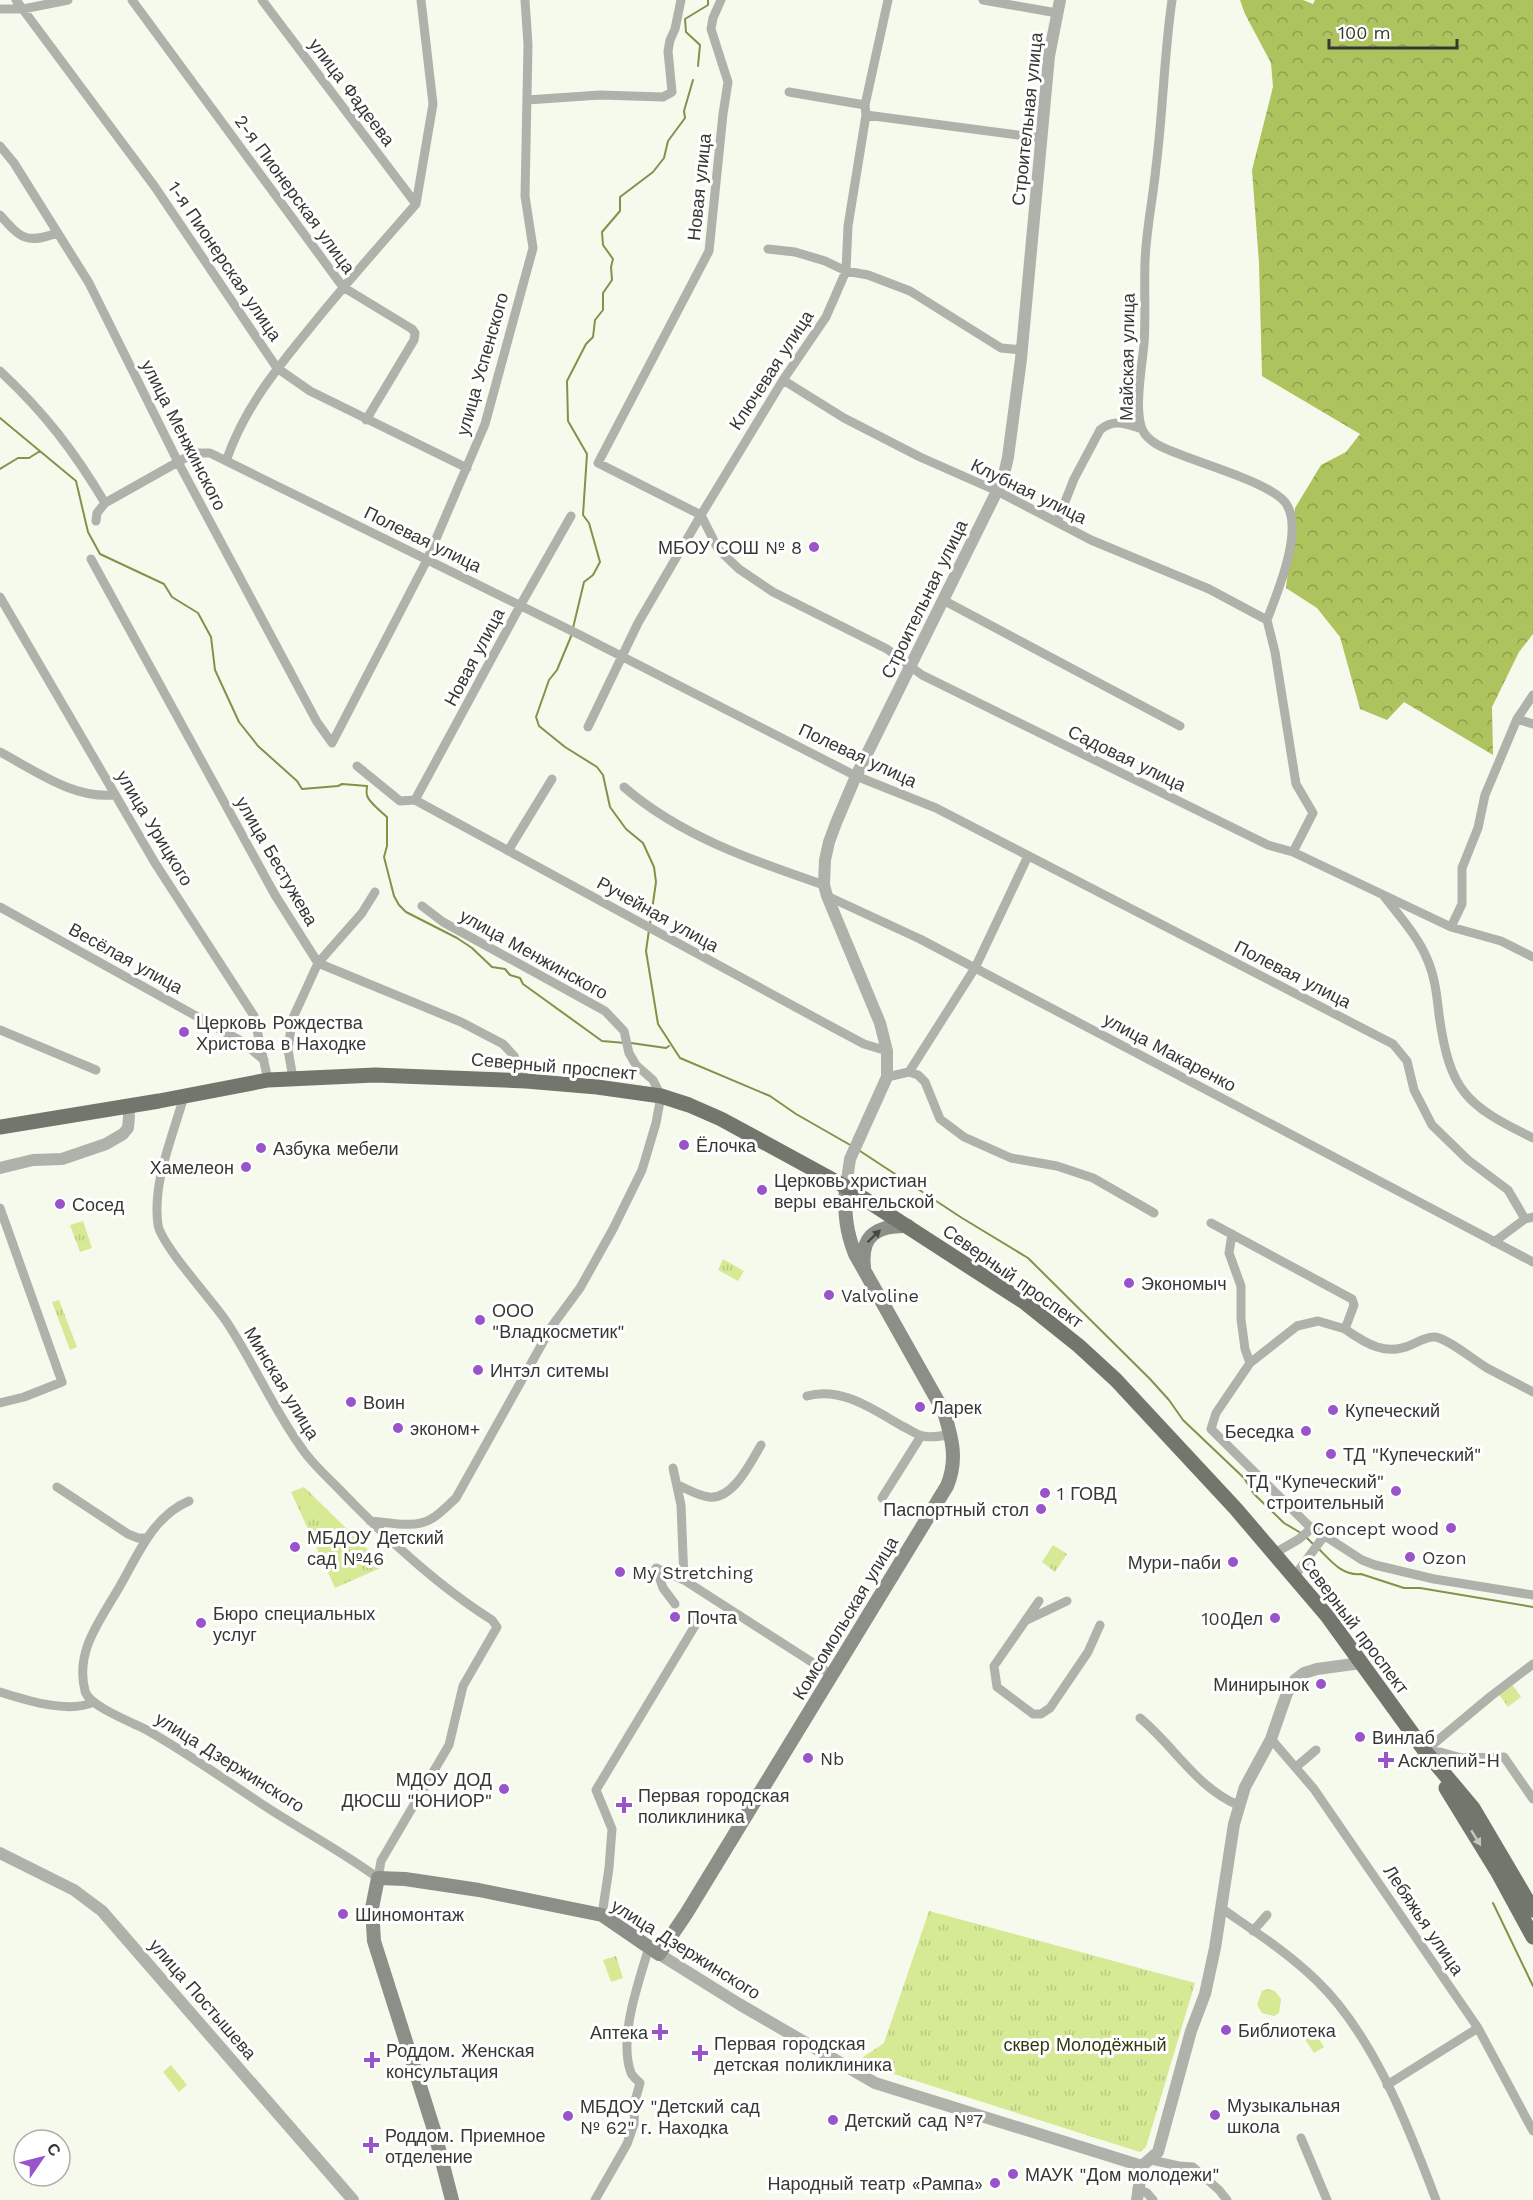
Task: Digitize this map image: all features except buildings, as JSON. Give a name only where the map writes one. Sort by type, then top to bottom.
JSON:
[{"type":"main road","name":"Северный проспект","points":[[0,1127],[268,1080],[375,1075],[526,1081],[597,1087],[661,1096],[721,1119],[846,1187],[1024,1302],[1116,1380],[1275,1553],[1361,1663],[1425,1752],[1497,1871],[1533,1937]]},
{"type":"main road","name":"Комсомольская улица","points":[[654,1950],[686,1914],[947,1486],[953,1471],[954,1455],[951,1434],[944,1412],[848,1236],[844,1214],[846,1187]]},
{"type":"main road","points":[[864,1269],[862,1253],[873,1234],[888,1226],[908,1226]]},
{"type":"main road","name":"Северный проспект","points":[[1425,1752],[1473,1808],[1532,1908]]},
{"type":"main road","points":[[378,1878],[372,1908],[374,1941],[431,2120],[452,2200]]},
{"type":"main road","name":"улица Дзержинского","points":[[378,1878],[405,1879],[479,1890],[602,1915],[654,1950]]},
{"type":"street","name":"1-я Пионерская улица","points":[[16,0],[155,187],[277,368],[310,391],[467,468]]},
{"type":"street","points":[[0,9],[23,9],[68,0]]},
{"type":"street","name":"2-я Пионерская улица","points":[[132,0],[343,287],[415,333],[414,340],[366,420]]},
{"type":"street","name":"улица Фадеева","points":[[262,0],[416,204]]},
{"type":"street","points":[[226,461],[236,434],[262,387],[343,287],[416,204],[433,104],[421,0]]},
{"type":"street","name":"улица Успенского","points":[[332,744],[427,560],[485,424],[533,248],[525,196],[528,45],[525,0]]},
{"type":"street","points":[[527,100],[600,95],[663,97],[672,92],[668,51],[681,0]]},
{"type":"street","name":"Новая улица","points":[[701,514],[598,463],[709,251],[723,114],[729,82],[711,29],[721,0]]},
{"type":"street","name":"Ключевая улица","points":[[588,727],[638,623],[783,380],[826,317],[846,271],[848,226],[866,115],[865,105],[888,0]]},
{"type":"street","points":[[983,0],[1059,6]]},
{"type":"street","name":"Майская улица","points":[[1172,0],[1156,169],[1148,217],[1144,343],[1139,394],[1142,429],[1147,438],[1165,449],[1259,485],[1284,500],[1292,515],[1293,533],[1283,576],[1267,620]]},
{"type":"street","name":"Строительная улица","points":[[846,1187],[850,1159],[887,1077],[887,1051],[880,1023],[826,891],[829,842],[856,776],[1003,479],[1022,351],[1049,56],[1059,6]]},
{"type":"street","points":[[789,92],[865,105]]},
{"type":"street","points":[[866,115],[1041,138]]},
{"type":"street","name":"улица Менжинского","points":[[0,146],[14,163],[89,283],[178,462],[317,722],[332,744]]},
{"type":"street","points":[[0,215],[21,236],[39,240],[57,232]]},
{"type":"street","points":[[768,249],[795,252],[910,291],[1001,348],[1022,351]]},
{"type":"street","points":[[0,371],[52,424],[80,461],[105,503],[97,513],[96,521]]},
{"type":"street","name":"Клубная улица","points":[[783,380],[844,418],[920,457],[997,491],[1091,540],[1209,590],[1267,620]]},
{"type":"street","points":[[1057,522],[1074,479],[1100,430],[1107,424],[1115,422],[1142,429]]},
{"type":"street","name":"Полевая улица","points":[[105,503],[194,453],[210,453],[580,635],[856,776],[936,808],[1393,1044],[1407,1060],[1414,1090],[1432,1125],[1468,1160],[1508,1190],[1529,1218]]},
{"type":"street","name":"Садовая улица","points":[[701,514],[718,549],[739,570],[773,592],[887,650],[910,668],[1268,845],[1293,852],[1452,927],[1501,941],[1533,957]]},
{"type":"street","name":"Новая улица","points":[[415,800],[571,516]]},
{"type":"street","name":"улица Бестужева","points":[[91,559],[275,895],[318,963]]},
{"type":"street","name":"улица Урицкого","points":[[0,597],[155,863],[254,1016],[268,1080]]},
{"type":"street","points":[[944,600],[1180,726]]},
{"type":"street","points":[[1267,620],[1275,652],[1296,784],[1312,813],[1293,852]]},
{"type":"street","points":[[1452,927],[1462,904],[1462,868],[1478,828],[1485,795],[1517,719],[1533,695]]},
{"type":"street","points":[[1517,719],[1533,724]]},
{"type":"street","points":[[0,752],[75,791],[101,796],[115,795]]},
{"type":"street","points":[[357,766],[400,801],[415,800]]},
{"type":"street","points":[[508,851],[552,779]]},
{"type":"street","name":"улица Макаренко","points":[[624,788],[642,803],[705,840],[826,891],[1533,1262]]},
{"type":"street","name":"Ручейная улица","points":[[415,800],[864,1044],[887,1051]]},
{"type":"street","points":[[909,1072],[975,968],[1028,856]]},
{"type":"street","points":[[292,1078],[288,1035],[292,1020],[318,963],[362,913],[375,892]]},
{"type":"street","points":[[1383,894],[1418,939],[1429,961],[1434,978],[1446,1057],[1453,1075],[1468,1098],[1496,1120],[1533,1138]]},
{"type":"street","name":"улица Менжинского","points":[[422,906],[443,922],[528,971],[605,1011],[624,1031],[629,1053],[636,1065],[653,1080],[661,1096]]},
{"type":"street","name":"Весёлая улица","points":[[0,907],[242,1041],[264,1060]]},
{"type":"street","points":[[318,963],[461,1022],[503,1044],[514,1056],[526,1081]]},
{"type":"street","points":[[0,1030],[96,1070]]},
{"type":"street","points":[[887,1077],[909,1072],[918,1075],[925,1082],[940,1119],[964,1137],[1011,1158],[1057,1166],[1093,1178],[1154,1214]]},
{"type":"street","name":"Минская улица","points":[[184,1096],[159,1185],[158,1225],[161,1234],[240,1343],[273,1405],[304,1452],[369,1521],[438,1580],[492,1620],[497,1627],[462,1686],[448,1745],[381,1861],[378,1878]]},
{"type":"street","points":[[369,1521],[410,1524],[426,1522],[456,1498],[484,1452],[552,1326],[580,1288],[613,1228],[642,1170],[656,1123],[661,1096]]},
{"type":"street","points":[[0,1168],[33,1160],[62,1159],[106,1144],[123,1134],[128,1128],[128,1106]]},
{"type":"street","points":[[0,1208],[62,1382],[24,1397],[0,1403]]},
{"type":"street","points":[[1494,1242],[1529,1218]]},
{"type":"street","points":[[1211,1223],[1352,1299],[1354,1305],[1345,1329]]},
{"type":"street","points":[[1232,1234],[1229,1252],[1240,1286],[1241,1319],[1245,1349],[1250,1363]]},
{"type":"street","points":[[1533,1392],[1434,1336],[1403,1349],[1385,1350],[1365,1342],[1345,1329],[1318,1321],[1297,1326],[1250,1363],[1216,1413],[1211,1430],[1308,1532],[1322,1540],[1375,1565],[1434,1579],[1533,1595]]},
{"type":"street","points":[[807,1396],[818,1392],[848,1398],[921,1436],[937,1437],[951,1434]]},
{"type":"street","points":[[882,1498],[921,1436]]},
{"type":"street","points":[[678,1485],[707,1497],[717,1497],[739,1481],[761,1445]]},
{"type":"street","points":[[673,1468],[681,1505],[684,1580]]},
{"type":"street","points":[[57,1487],[128,1534],[138,1538],[147,1538]]},
{"type":"street","points":[[0,1692],[54,1705],[84,1706],[92,1701],[86,1693],[82,1668],[85,1649],[93,1629],[147,1538],[162,1518],[175,1507],[189,1501]]},
{"type":"street","points":[[1275,1553],[1308,1532]]},
{"type":"street","points":[[1294,1576],[1322,1540]]},
{"type":"street","points":[[675,1604],[663,1588],[656,1568],[684,1580],[832,1675]]},
{"type":"street","points":[[1039,1601],[994,1666],[997,1687],[1033,1714],[1041,1714],[1050,1708],[1088,1652],[1100,1625]]},
{"type":"street","points":[[1025,1622],[1049,1608],[1067,1602]]},
{"type":"street","points":[[602,1915],[612,1829],[596,1790],[696,1624],[693,1618]]},
{"type":"street","points":[[1154,2200],[1147,2193],[1137,2194],[1146,2163],[1158,2152],[1191,2031],[1205,1994],[1238,1805],[1271,1739],[1287,1693],[1295,1680],[1304,1673],[1317,1669],[1361,1663]]},
{"type":"street","points":[[1425,1752],[1533,1664]]},
{"type":"street","name":"улица Дзержинского","points":[[92,1701],[156,1736],[378,1878]]},
{"type":"street","points":[[1140,1718],[1158,1733],[1205,1785],[1222,1798],[1238,1805]]},
{"type":"street","name":"Лебяжья улица","points":[[1271,1739],[1314,1789],[1478,2028],[1533,2131]]},
{"type":"street","points":[[1296,1767],[1316,1750]]},
{"type":"street","points":[[1425,1752],[1440,1752],[1462,1758],[1504,1757],[1533,1799]]},
{"type":"street","name":"улица Постышева","points":[[0,1853],[74,1890],[102,1911],[353,2200]]},
{"type":"street","points":[[1221,1908],[1279,1948],[1318,1981],[1346,2014],[1364,2041],[1387,2085],[1414,2141],[1436,2200]]},
{"type":"street","points":[[1254,1930],[1267,1916]]},
{"type":"street","points":[[595,2200],[627,2144],[634,2124],[635,2101],[640,2083],[631,2075],[630,2069],[629,2016],[654,1950]]},
{"type":"street","name":"улица Дзержинского","points":[[654,1950],[739,2004],[875,2084],[1146,2163]]},
{"type":"street","points":[[1387,2085],[1478,2028]]},
{"type":"street","points":[[1301,2138],[1327,2200]]},
{"type":"street","points":[[1146,2163],[1193,2167],[1227,2200]]},
{"type":"green space","points":[[1240,0],[1303,0],[1313,4],[1315,0],[1533,0],[1533,634],[1519,652],[1492,707],[1493,755],[1404,702],[1387,720],[1360,709],[1340,637],[1317,608],[1286,588],[1295,508],[1321,465],[1346,452],[1360,434],[1262,376],[1259,263],[1252,170],[1273,87],[1271,63]]},
{"type":"green space","points":[[83,1221],[92,1248],[80,1252],[70,1225]]},
{"type":"green space","points":[[723,1259],[744,1271],[738,1281],[718,1270]]},
{"type":"green space","points":[[59,1300],[77,1347],[70,1350],[52,1302]]},
{"type":"green space","points":[[304,1487],[385,1566],[335,1588],[291,1492]]},
{"type":"green space","points":[[1053,1545],[1067,1554],[1055,1572],[1042,1562]]},
{"type":"green space","points":[[1511,1683],[1521,1697],[1508,1707],[1498,1693]]},
{"type":"green space","name":"сквер Молодёжный","points":[[929,1911],[1195,1983],[1146,2147],[1140,2152],[856,2062],[884,2043]]},
{"type":"green space","points":[[616,1956],[623,1978],[611,1982],[603,1960]]},
{"type":"green space","points":[[1268,1989],[1275,1991],[1281,1999],[1279,2013],[1274,2016],[1262,2013],[1257,2005],[1262,1991]]},
{"type":"green space","points":[[1313,2029],[1324,2047],[1314,2053],[1303,2036]]},
{"type":"green space","points":[[171,2065],[187,2085],[179,2092],[163,2072]]},
{"type":"waterway","points":[[698,66],[700,45],[686,32],[685,19],[708,5],[708,0]]},
{"type":"waterway","points":[[573,628],[584,582],[593,575],[600,562],[589,523],[583,515],[587,454],[568,421],[567,381],[586,344],[593,337],[595,320],[603,310],[603,293],[612,280],[613,259],[603,245],[602,232],[620,211],[620,197],[653,172],[664,158],[668,141],[685,118],[684,111],[693,80]]},
{"type":"waterway","points":[[0,418],[76,481],[88,532],[100,554],[164,584],[172,597],[198,613],[211,637],[215,670],[239,722],[258,746],[297,781],[302,789],[342,784],[367,786],[368,798],[387,817],[387,846],[384,857],[394,896],[399,905],[406,912],[457,938],[472,948],[492,967],[505,969],[510,975],[520,978],[523,984],[602,1041],[625,1043]]},
{"type":"waterway","points":[[0,469],[18,458],[29,458],[40,451]]},
{"type":"waterway","points":[[572,634],[557,670],[549,680],[536,717],[539,726],[565,747],[597,767],[603,775],[610,807],[626,829],[643,843],[654,867],[656,882],[650,924]]},
{"type":"waterway","points":[[649,930],[646,951],[658,1024],[680,1058],[770,1096],[796,1114],[852,1146]]},
{"type":"waterway","points":[[631,1043],[666,1048],[669,1046]]},
{"type":"waterway","points":[[860,1151],[1028,1258],[1150,1379],[1183,1420],[1244,1478],[1254,1494],[1284,1523],[1301,1533]]},
{"type":"waterway","points":[[1305,1536],[1314,1545]]},
{"type":"waterway","points":[[1318,1548],[1342,1570],[1404,1588],[1420,1588],[1533,1607]]},
{"type":"waterway","points":[[1493,1903],[1533,1986]]},
{"type":"place","name":"МБОУ СОШ № 8","points":[[814,547]]},
{"type":"place","name":"Церковь Рождества Христова в Находке","points":[[184,1032]]},
{"type":"place","name":"Ёлочка","points":[[684,1145]]},
{"type":"place","name":"Азбука мебели","points":[[261,1148]]},
{"type":"place","name":"Хамелеон","points":[[246,1167]]},
{"type":"place","name":"Церковь христиан веры евангельской","points":[[762,1190]]},
{"type":"place","name":"Сосед","points":[[60,1204]]},
{"type":"place","name":"Экономыч","points":[[1129,1283]]},
{"type":"place","name":"Valvoline","points":[[829,1295]]},
{"type":"place","name":"ООО \"Владкосметик\"","points":[[480,1320]]},
{"type":"place","name":"Интэл ситемы","points":[[478,1370]]},
{"type":"place","name":"Воин","points":[[351,1402]]},
{"type":"place","name":"Ларек","points":[[920,1407]]},
{"type":"place","name":"Купеческий","points":[[1333,1410]]},
{"type":"place","name":"эконом+","points":[[398,1428]]},
{"type":"place","name":"Беседка","points":[[1306,1431]]},
{"type":"place","name":"ТД \"Купеческий\"","points":[[1331,1454]]},
{"type":"place","name":"ТД \"Купеческий\" строительный","points":[[1396,1491]]},
{"type":"place","name":"1 ГОВД","points":[[1045,1493]]},
{"type":"place","name":"Паспортный стол","points":[[1041,1509]]},
{"type":"place","name":"Concept wood","points":[[1451,1528]]},
{"type":"place","name":"МБДОУ Детский сад №46","points":[[295,1547]]},
{"type":"place","name":"Ozon","points":[[1410,1557]]},
{"type":"place","name":"Мури-паби","points":[[1233,1562]]},
{"type":"place","name":"My Stretching","points":[[620,1572]]},
{"type":"place","name":"Почта","points":[[675,1617]]},
{"type":"place","name":"100Дел","points":[[1275,1618]]},
{"type":"place","name":"Бюро специальных услуг","points":[[201,1623]]},
{"type":"place","name":"Минирынок","points":[[1321,1684]]},
{"type":"place","name":"Винлаб","points":[[1360,1737]]},
{"type":"place","name":"Nb","points":[[808,1758]]},
{"type":"place","name":"Асклепий-Н","points":[[1386,1760]]},
{"type":"place","name":"МДОУ ДОД ДЮСШ \"ЮНИОР\"","points":[[504,1789]]},
{"type":"place","name":"Первая городская поликлиника","points":[[624,1805]]},
{"type":"place","name":"Шиномонтаж","points":[[343,1914]]},
{"type":"place","name":"Библиотека","points":[[1226,2030]]},
{"type":"place","name":"Аптека","points":[[660,2032]]},
{"type":"place","name":"Первая городская детская поликлиника","points":[[700,2053]]},
{"type":"place","name":"Роддом. Женская консультация","points":[[372,2060]]},
{"type":"place","name":"Музыкальная школа","points":[[1215,2115]]},
{"type":"place","name":"МБДОУ \"Детский сад № 62\" г. Находка","points":[[568,2116]]},
{"type":"place","name":"Детский сад №7","points":[[833,2120]]},
{"type":"place","name":"Роддом. Приемное отделение","points":[[371,2145]]},
{"type":"place","name":"МАУК \"Дом молодежи\"","points":[[1013,2174]]},
{"type":"place","name":"Народный театр «Рампа»","points":[[995,2183]]}]
